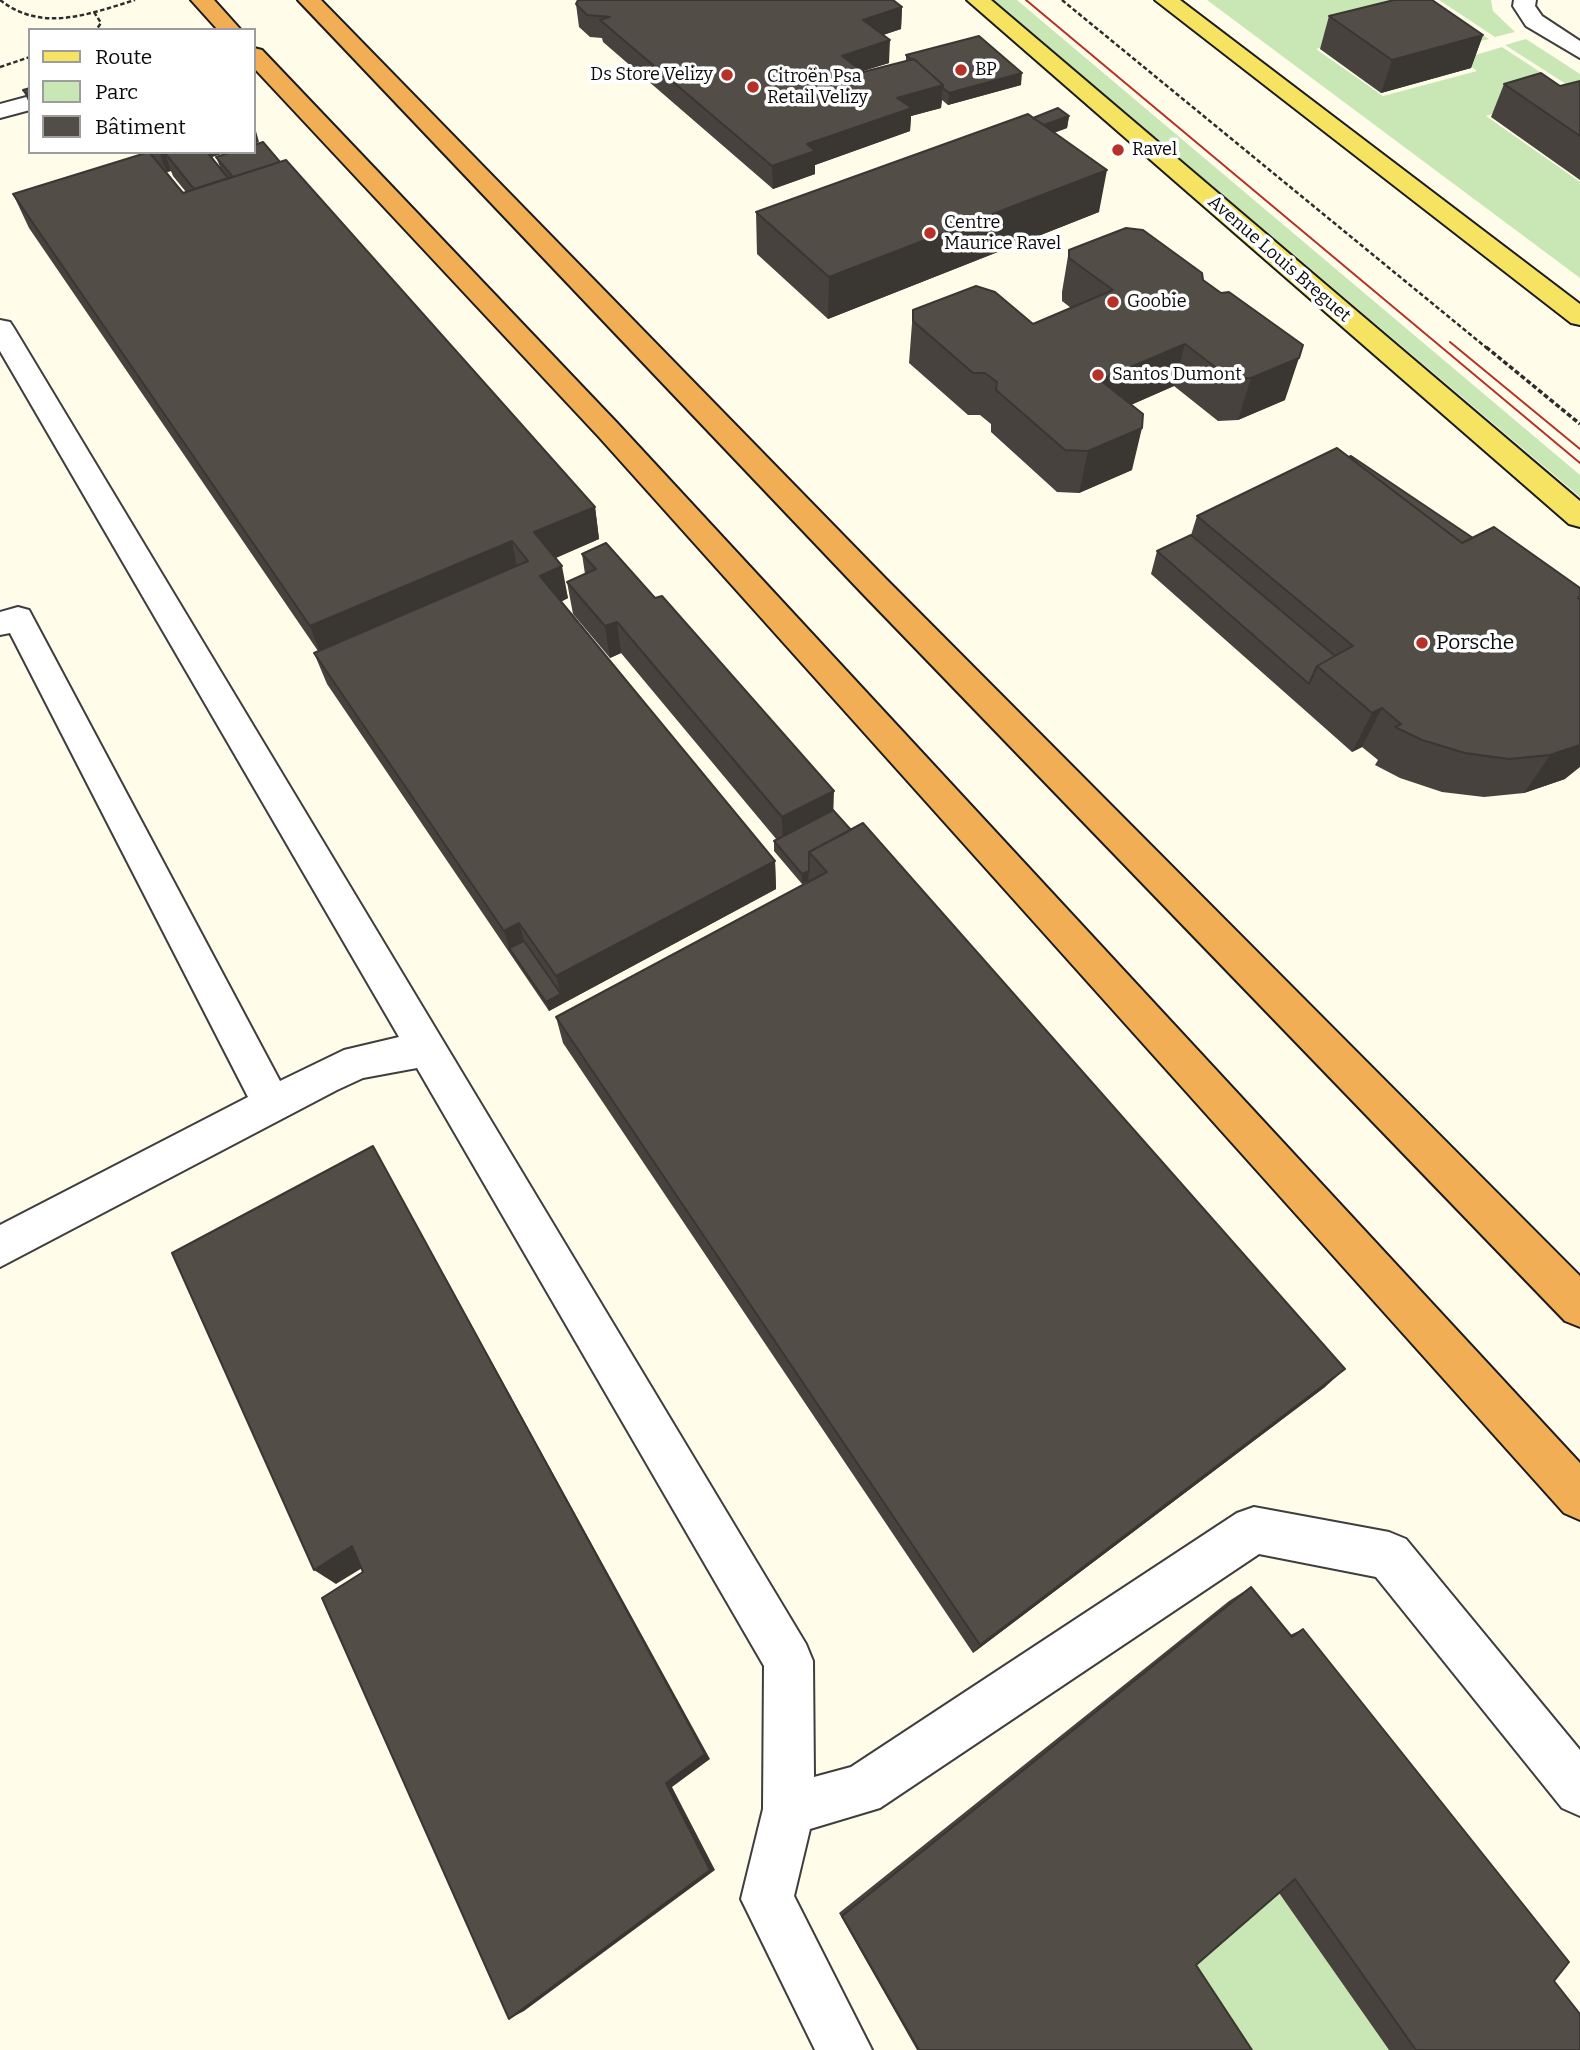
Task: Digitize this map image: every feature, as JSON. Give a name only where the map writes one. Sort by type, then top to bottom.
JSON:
[{"type":"highway","points":[[202,0],[228,28]]},
{"type":"highway","points":[[309,0],[345,18],[884,596],[1580,1306]]},
{"type":"highway","points":[[256,57],[609,431],[1580,1497]]},
{"type":"main road","name":"Avenue Louis Breguet","points":[[978,0],[1580,517]]},
{"type":"main road","points":[[1166,0],[1580,317]]},
{"type":"street","points":[[1525,0],[1524,6],[1534,21],[1580,51]]},
{"type":"street","points":[[0,111],[28,104]]},
{"type":"street","points":[[0,328],[789,1661],[789,1810],[767,1899],[844,2050]]},
{"type":"street","points":[[0,624],[18,618],[273,1106]]},
{"type":"street","points":[[0,1247],[358,1062],[428,1049]]},
{"type":"street","points":[[789,1810],[862,1790],[1254,1530],[1389,1556],[1580,1790]]},
{"type":"path","points":[[0,0],[21,17],[34,19],[93,12],[135,0]]},
{"type":"path","points":[[1062,0],[1580,424]]},
{"type":"path","points":[[93,12],[101,23],[97,28]]},
{"type":"path","points":[[0,67],[28,58]]},
{"type":"green space","points":[[993,0],[1017,0],[1580,475],[1580,497]]},
{"type":"green space","points":[[1207,0],[1433,0],[1489,39],[1449,49],[1410,23],[1316,49],[1383,96],[1477,71],[1462,59],[1502,47],[1580,98],[1526,103],[1486,116],[1580,182],[1580,278]]},
{"type":"green space","points":[[1439,0],[1491,0],[1493,11],[1515,32],[1495,37]]},
{"type":"green space","points":[[1526,39],[1580,74],[1580,93],[1505,45]]},
{"type":"green space","points":[[1269,1879],[1389,2050],[1233,2050],[1174,1959]]},
{"type":"building","name":"Citroën Psa Retail Velizy","points":[[578,0],[893,0],[902,7],[863,20],[890,40],[842,56],[863,72],[914,59],[943,85],[897,98],[912,108],[807,144],[815,151],[772,166],[600,20],[610,17],[587,15],[576,4]]},
{"type":"building","points":[[1394,0],[1432,0],[1483,35],[1392,60],[1329,16]]},
{"type":"building","points":[[979,36],[1022,73],[949,93],[914,59],[906,55]]},
{"type":"building","points":[[1541,73],[1560,86],[1580,81],[1580,136],[1504,84]]},
{"type":"building","points":[[1058,108],[1069,116],[1044,125],[1033,118]]},
{"type":"building","points":[[1028,114],[1107,170],[829,277],[756,212]]},
{"type":"building","points":[[263,142],[280,162],[233,177],[216,157],[226,154],[256,154],[256,144]]},
{"type":"building","points":[[143,154],[151,154],[183,193],[286,160],[595,507],[534,532],[562,566],[540,576],[775,861],[556,976],[519,923],[504,931],[314,653],[528,561],[512,541],[310,626],[13,194]]},
{"type":"building","points":[[166,154],[209,154],[228,178],[194,189]]},
{"type":"building","points":[[1126,228],[1143,230],[1202,273],[1203,280],[1221,293],[1229,292],[1303,345],[1299,358],[1251,378],[1231,379],[1185,344],[1100,380],[1143,414],[1142,428],[1088,451],[1065,450],[996,390],[997,382],[985,373],[973,373],[913,321],[913,310],[976,286],[995,292],[1033,324],[1113,290],[1069,258],[1069,250]]},
{"type":"building","name":"Porsche","points":[[1337,448],[1462,543],[1494,527],[1580,588],[1580,745],[1550,755],[1509,759],[1465,753],[1422,740],[1395,727],[1401,724],[1382,708],[1372,713],[1317,666],[1353,646],[1197,516]]},
{"type":"building","points":[[1349,457],[1473,538],[1462,543]]},
{"type":"building","points":[[1191,535],[1335,656],[1317,666],[1309,684],[1157,551]]},
{"type":"building","points":[[606,543],[655,598],[662,596],[834,791],[782,817],[617,622],[605,626],[567,582],[596,569],[582,554]]},
{"type":"building","points":[[833,810],[851,830],[809,852],[809,871],[802,874],[774,841]]},
{"type":"building","points":[[863,823],[1345,1369],[980,1645],[556,1017],[827,872],[809,852]]},
{"type":"building","points":[[524,941],[561,994],[546,1002],[509,948]]},
{"type":"building","points":[[373,1146],[705,1754],[666,1783],[710,1870],[509,2019],[322,1598],[363,1572],[352,1546],[314,1570],[172,1253]]},
{"type":"building","points":[[1251,1587],[1292,1637],[1303,1629],[1569,1962],[1554,1981],[1580,2014],[1580,2050],[1416,2050],[1295,1879],[1196,1965],[1252,2050],[919,2050],[842,1916]]},
{"type":"tram line","points":[[1026,0],[1580,463]]},
{"type":"tram line","points":[[1450,342],[1580,449]]},
{"type":"place","name":"BP","points":[[961,70]]},
{"type":"place","name":"Ds Store Velizy","points":[[727,75]]},
{"type":"place","name":"Citroën Psa Retail Velizy","points":[[753,87]]},
{"type":"place","name":"Ravel","points":[[1118,150]]},
{"type":"place","name":"Centre Maurice Ravel","points":[[930,233]]},
{"type":"place","name":"Goobie","points":[[1113,302]]},
{"type":"place","name":"Santos Dumont","points":[[1098,375]]},
{"type":"place","name":"Porsche","points":[[1422,643]]}]
